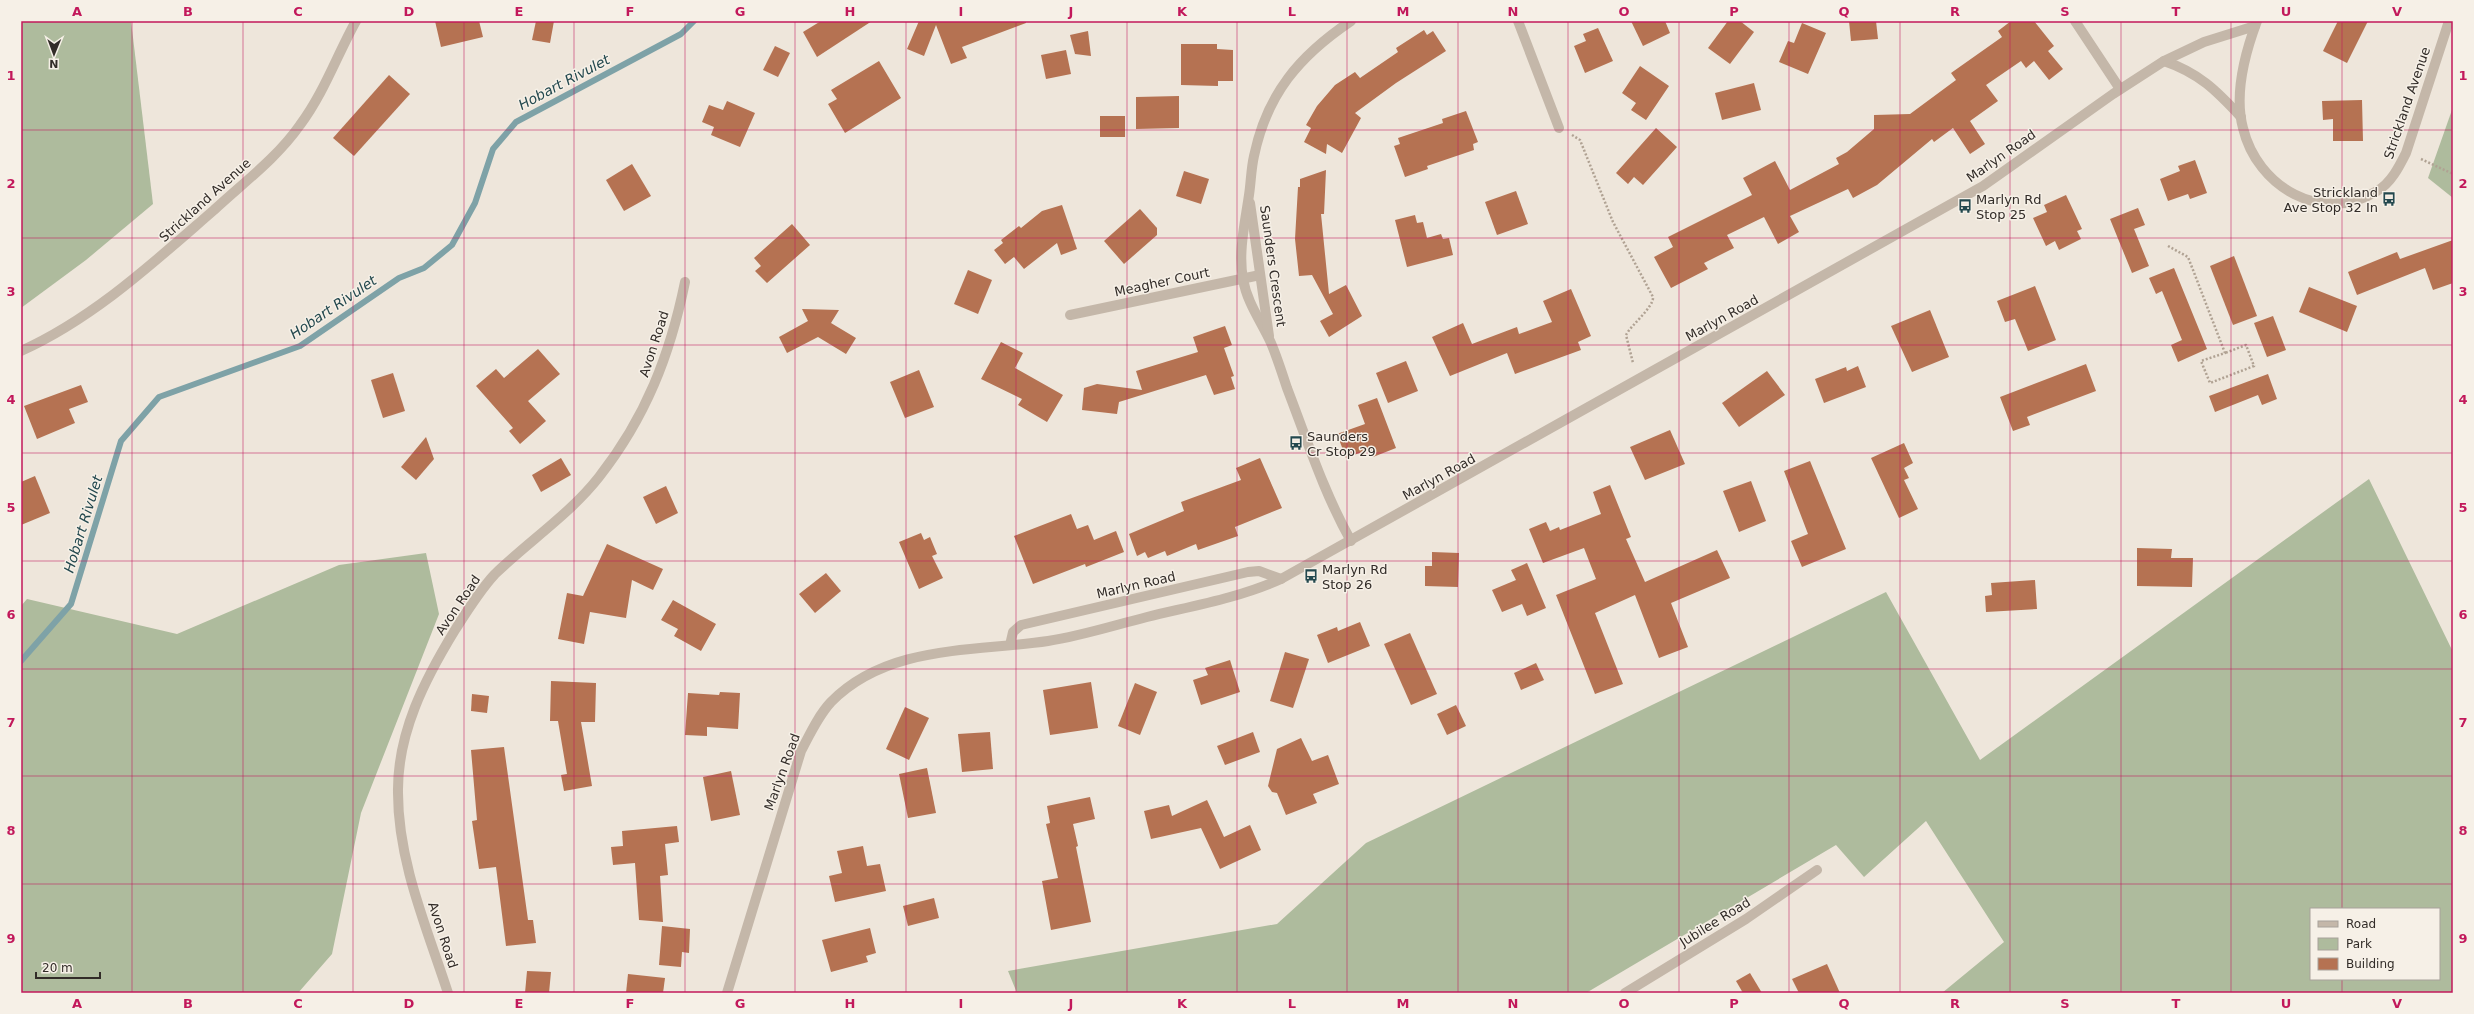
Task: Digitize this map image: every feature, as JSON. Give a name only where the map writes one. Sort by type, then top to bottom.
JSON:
[{"type":"street","name":"Strickland Avenue","points":[[21,351],[72,323],[143,273],[278,152],[300,126],[319,96],[356,21]]},
{"type":"street","name":"Saunders Crescent","points":[[1351,21],[1308,54],[1286,78],[1270,104],[1260,130],[1253,158],[1242,249],[1243,278],[1251,305],[1270,342],[1321,478],[1351,541]]},
{"type":"street","points":[[1518,21],[1559,128]]},
{"type":"street","points":[[2075,21],[2120,89]]},
{"type":"street","name":"Strickland Avenue","points":[[2256,23],[2245,66],[2241,93],[2241,117],[2251,151],[2264,172],[2278,186],[2312,201],[2350,202],[2364,198],[2378,191],[2390,179],[2406,153],[2449,21]]},
{"type":"street","name":"Marlyn Road","points":[[727,993],[801,751],[817,721],[831,702],[866,677],[893,664],[949,650],[1049,641],[1237,595],[1281,579],[1983,186],[2120,89],[2164,61],[2204,42],[2256,23]]},
{"type":"street","points":[[2164,61],[2184,68],[2202,79],[2241,117]]},
{"type":"street","name":"Saunders Crescent","points":[[1249,194],[1270,342]]},
{"type":"street","name":"Meagher Court","points":[[1070,315],[1260,275]]},
{"type":"street","name":"Avon Road","points":[[448,993],[418,901],[404,851],[399,824],[398,791],[406,732],[433,667],[464,615],[493,576],[577,502],[599,478],[632,430],[664,364],[677,323],[685,282]]},
{"type":"street","name":"Marlyn Road","points":[[1010,645],[1013,632],[1021,625],[1248,572],[1259,571],[1281,579]]},
{"type":"street","name":"Jubilee Road","points":[[1625,993],[1746,919],[1817,870]]},
{"type":"path","points":[[1559,128],[1580,140],[1613,222],[1654,297],[1651,305],[1630,327],[1626,335],[1626,344],[1640,378]]},
{"type":"path","points":[[2406,153],[2453,174]]},
{"type":"path","points":[[2168,246],[2188,257],[2225,353]]},
{"type":"path","points":[[2246,345],[2254,366],[2210,383],[2202,361],[2225,353],[2246,345]]},
{"type":"green space","points":[[21,21],[131,21],[153,204],[86,260],[21,308]]},
{"type":"green space","points":[[2453,107],[2453,198],[2428,178]]},
{"type":"green space","points":[[2369,479],[2453,652],[2453,993],[1942,993],[2004,942],[1926,821],[1864,877],[1836,845],[1586,993],[1017,993],[1008,971],[1277,924],[1366,843],[1886,592],[1980,760]]},
{"type":"green space","points":[[426,553],[439,614],[361,813],[332,954],[298,993],[21,993],[21,606],[27,599],[177,634],[339,565]]},
{"type":"building","points":[[435,21],[479,21],[483,37],[441,47]]},
{"type":"building","points":[[536,21],[554,21],[550,43],[532,40]]},
{"type":"building","points":[[821,21],[872,21],[817,57],[803,32]]},
{"type":"building","points":[[919,21],[1026,21],[1026,23],[962,47],[967,58],[951,64],[936,25],[924,56],[907,49]]},
{"type":"building","points":[[1631,21],[1665,21],[1670,33],[1643,46]]},
{"type":"building","points":[[1728,21],[1740,21],[1754,32],[1730,64],[1708,48]]},
{"type":"building","points":[[1849,21],[1876,21],[1878,39],[1851,41]]},
{"type":"building","points":[[2011,21],[2034,21],[2054,46],[2048,51],[2063,69],[2049,80],[2034,61],[2026,68],[2021,61],[1986,85],[1998,101],[1970,121],[1985,144],[1970,154],[1953,128],[1934,142],[1932,139],[1877,185],[1853,198],[1848,189],[1790,216],[1799,232],[1778,244],[1764,217],[1727,235],[1734,248],[1704,263],[1708,269],[1671,288],[1654,257],[1673,247],[1668,237],[1752,195],[1743,178],[1775,161],[1790,190],[1839,164],[1836,158],[1847,152],[1874,129],[1874,115],[1910,114],[1956,80],[1951,73],[2002,37],[1998,31]]},
{"type":"building","points":[[2338,21],[2368,21],[2347,63],[2323,51]]},
{"type":"building","points":[[1802,23],[1826,33],[1808,74],[1779,62],[1788,41],[1794,43]]},
{"type":"building","points":[[1598,28],[1613,61],[1585,73],[1574,46],[1586,41],[1583,34]]},
{"type":"building","points":[[1424,30],[1427,35],[1433,31],[1446,51],[1396,83],[1355,113],[1361,118],[1342,153],[1327,144],[1326,154],[1304,142],[1311,128],[1306,125],[1317,106],[1335,85],[1355,72],[1360,78],[1398,52],[1396,48]]},
{"type":"building","points":[[1088,31],[1091,56],[1075,54],[1070,35]]},
{"type":"building","points":[[1181,44],[1217,44],[1217,49],[1233,50],[1233,81],[1218,81],[1218,86],[1181,85]]},
{"type":"building","points":[[775,46],[790,53],[778,77],[763,70]]},
{"type":"building","points":[[1066,50],[1071,74],[1046,79],[1041,55]]},
{"type":"building","points":[[879,61],[901,98],[845,133],[828,104],[837,99],[831,90]]},
{"type":"building","points":[[1640,66],[1669,86],[1646,120],[1631,110],[1636,103],[1622,93]]},
{"type":"building","points":[[389,75],[410,94],[354,156],[333,138]]},
{"type":"building","points":[[1754,83],[1761,110],[1722,120],[1715,93]]},
{"type":"building","points":[[1179,96],[1179,128],[1136,129],[1136,97]]},
{"type":"building","points":[[2362,100],[2363,141],[2333,141],[2333,119],[2323,120],[2322,101]]},
{"type":"building","points":[[727,101],[755,113],[740,147],[711,135],[714,127],[702,122],[709,105],[723,110]]},
{"type":"building","points":[[1466,111],[1478,142],[1473,144],[1474,150],[1427,166],[1428,169],[1405,177],[1394,146],[1400,144],[1398,138],[1443,123],[1442,119]]},
{"type":"building","points":[[1100,116],[1125,116],[1125,137],[1100,137]]},
{"type":"building","points":[[1656,128],[1677,147],[1643,185],[1634,177],[1628,184],[1616,173]]},
{"type":"building","points":[[2195,160],[2207,193],[2190,199],[2188,194],[2168,201],[2160,179],[2180,171],[2178,166]]},
{"type":"building","points":[[632,164],[651,196],[624,211],[606,180]]},
{"type":"building","points":[[1326,170],[1324,214],[1321,214],[1329,294],[1346,285],[1362,316],[1329,337],[1320,321],[1333,314],[1312,275],[1299,276],[1295,239],[1298,187],[1300,187],[1300,179]]},
{"type":"building","points":[[1184,171],[1209,179],[1201,204],[1176,196]]},
{"type":"building","points":[[1516,191],[1528,224],[1497,235],[1485,202]]},
{"type":"building","points":[[2066,195],[2082,229],[2077,231],[2081,239],[2059,250],[2055,241],[2046,246],[2033,218],[2047,212],[2044,205]]},
{"type":"building","points":[[1062,205],[1077,249],[1061,255],[1057,243],[1024,269],[1014,257],[1005,264],[994,250],[1003,243],[1001,240],[1019,226],[1021,228],[1042,211]]},
{"type":"building","points":[[2138,208],[2145,225],[2134,229],[2149,266],[2132,273],[2110,219]]},
{"type":"building","points":[[1140,209],[1157,228],[1157,235],[1124,264],[1104,241]]},
{"type":"building","points":[[1415,215],[1417,223],[1423,222],[1427,238],[1441,234],[1443,239],[1449,238],[1453,255],[1407,267],[1395,220]]},
{"type":"building","points":[[792,224],[810,245],[767,283],[755,271],[761,266],[754,258]]},
{"type":"building","points":[[2453,240],[2453,283],[2433,290],[2425,268],[2357,295],[2348,272],[2397,252],[2400,259]]},
{"type":"building","points":[[2234,256],[2257,316],[2233,325],[2210,266]]},
{"type":"building","points":[[2174,268],[2207,349],[2178,362],[2171,345],[2182,340],[2162,291],[2156,294],[2149,278]]},
{"type":"building","points":[[968,270],[992,280],[978,314],[954,304]]},
{"type":"building","points":[[2035,286],[2056,340],[2028,351],[2015,319],[2005,322],[1997,301]]},
{"type":"building","points":[[2309,287],[2357,306],[2347,332],[2299,312]]},
{"type":"building","points":[[1571,289],[1591,336],[1578,342],[1581,350],[1515,374],[1507,353],[1450,376],[1432,337],[1463,323],[1472,344],[1517,327],[1519,334],[1552,322],[1543,301]]},
{"type":"building","points":[[802,309],[839,310],[831,323],[856,338],[846,354],[818,337],[787,353],[779,337],[808,321]]},
{"type":"building","points":[[1930,310],[1949,357],[1912,372],[1891,326]]},
{"type":"building","points":[[2273,316],[2286,350],[2267,357],[2254,323]]},
{"type":"building","points":[[1225,326],[1232,345],[1224,348],[1234,376],[1231,377],[1235,389],[1214,395],[1206,375],[1119,402],[1117,414],[1082,410],[1084,388],[1097,384],[1142,390],[1136,371],[1198,352],[1193,337]]},
{"type":"building","points":[[1001,342],[1023,353],[1015,368],[1063,395],[1047,422],[1018,405],[1022,399],[981,379]]},
{"type":"building","points":[[538,349],[560,374],[528,401],[546,421],[520,444],[509,431],[513,428],[476,386],[496,369],[504,378]]},
{"type":"building","points":[[1406,361],[1418,391],[1388,403],[1376,373]]},
{"type":"building","points":[[2086,364],[2096,391],[2027,417],[2030,425],[2013,431],[2000,397]]},
{"type":"building","points":[[1858,366],[1866,387],[1824,403],[1815,379],[1846,367],[1847,371]]},
{"type":"building","points":[[919,370],[934,407],[905,418],[890,382]]},
{"type":"building","points":[[1767,371],[1785,395],[1739,427],[1722,403]]},
{"type":"building","points":[[393,373],[405,411],[383,418],[371,380]]},
{"type":"building","points":[[2268,374],[2277,399],[2262,405],[2258,395],[2215,412],[2209,396]]},
{"type":"building","points":[[81,385],[88,402],[69,409],[75,423],[37,439],[24,406]]},
{"type":"building","points":[[1377,398],[1396,448],[1373,457],[1370,449],[1346,458],[1337,434],[1365,424],[1358,405]]},
{"type":"building","points":[[1670,430],[1685,464],[1645,480],[1630,447]]},
{"type":"building","points":[[426,437],[434,459],[416,480],[401,467]]},
{"type":"building","points":[[1904,443],[1913,463],[1904,468],[1909,478],[1904,480],[1918,509],[1899,518],[1871,458]]},
{"type":"building","points":[[561,458],[571,475],[541,492],[532,475]]},
{"type":"building","points":[[1260,458],[1282,508],[1235,527],[1238,536],[1198,550],[1196,544],[1167,556],[1165,551],[1148,558],[1145,552],[1137,556],[1129,534],[1184,511],[1181,502],[1241,480],[1236,468]]},
{"type":"building","points":[[1810,461],[1846,549],[1802,567],[1791,541],[1808,534],[1784,471]]},
{"type":"building","points":[[35,476],[50,513],[21,525],[21,482]]},
{"type":"building","points":[[1751,481],[1766,521],[1739,532],[1723,491]]},
{"type":"building","points":[[1610,485],[1631,537],[1626,539],[1645,582],[1717,550],[1730,578],[1671,603],[1688,647],[1659,658],[1635,595],[1595,613],[1623,684],[1595,694],[1556,595],[1596,579],[1584,548],[1543,563],[1529,529],[1546,522],[1550,531],[1559,527],[1560,530],[1601,514],[1593,492]]},
{"type":"building","points":[[666,486],[678,513],[656,524],[643,497]]},
{"type":"building","points":[[1071,514],[1077,529],[1088,525],[1094,540],[1116,531],[1124,552],[1086,567],[1085,564],[1033,584],[1014,536]]},
{"type":"building","points":[[921,533],[924,540],[930,537],[937,554],[932,556],[943,578],[919,589],[899,542]]},
{"type":"building","points":[[607,544],[663,569],[653,590],[632,580],[626,618],[590,612],[584,644],[558,639],[567,593],[583,596]]},
{"type":"building","points":[[2137,548],[2172,549],[2171,558],[2193,558],[2192,587],[2137,586]]},
{"type":"building","points":[[1432,552],[1459,553],[1458,587],[1425,586],[1425,566],[1432,566]]},
{"type":"building","points":[[1527,563],[1546,608],[1527,616],[1522,604],[1502,612],[1492,590],[1516,580],[1511,570]]},
{"type":"building","points":[[826,573],[841,591],[815,613],[799,594]]},
{"type":"building","points":[[2035,580],[2037,609],[1986,612],[1985,596],[1992,595],[1991,583]]},
{"type":"building","points":[[673,600],[716,624],[701,651],[674,636],[678,629],[661,620]]},
{"type":"building","points":[[1360,622],[1370,646],[1328,663],[1317,635],[1337,627],[1338,631]]},
{"type":"building","points":[[1410,633],[1437,694],[1411,705],[1384,644]]},
{"type":"building","points":[[1285,652],[1309,659],[1293,708],[1270,701]]},
{"type":"building","points":[[1230,660],[1240,692],[1201,705],[1193,680],[1208,675],[1205,668]]},
{"type":"building","points":[[1536,663],[1544,680],[1521,690],[1514,673]]},
{"type":"building","points":[[551,681],[596,683],[595,722],[581,722],[592,786],[564,791],[561,775],[567,774],[558,721],[550,721]]},
{"type":"building","points":[[1091,682],[1098,728],[1050,735],[1043,690]]},
{"type":"building","points":[[1135,683],[1157,692],[1140,735],[1118,726]]},
{"type":"building","points":[[720,692],[740,693],[738,729],[707,727],[707,736],[685,735],[688,693],[719,695]]},
{"type":"building","points":[[472,694],[489,696],[487,713],[471,711]]},
{"type":"building","points":[[1456,705],[1466,726],[1447,735],[1437,714]]},
{"type":"building","points":[[905,707],[929,718],[909,760],[886,749]]},
{"type":"building","points":[[990,732],[993,769],[962,772],[958,734]]},
{"type":"building","points":[[1253,732],[1260,752],[1225,765],[1217,746]]},
{"type":"building","points":[[1301,738],[1312,761],[1328,755],[1339,784],[1313,794],[1317,803],[1286,815],[1277,793],[1272,792],[1268,786],[1277,749]]},
{"type":"building","points":[[504,747],[528,920],[533,920],[536,943],[506,946],[496,867],[479,869],[472,821],[477,820],[471,750]]},
{"type":"building","points":[[927,768],[936,813],[908,818],[899,774]]},
{"type":"building","points":[[731,771],[740,815],[711,821],[703,777]]},
{"type":"building","points":[[1090,797],[1095,819],[1073,824],[1078,846],[1076,847],[1091,922],[1051,930],[1042,881],[1058,878],[1046,824],[1050,823],[1047,806]]},
{"type":"building","points":[[1207,800],[1224,837],[1250,825],[1261,850],[1220,869],[1201,828],[1151,839],[1144,811],[1169,805],[1172,816]]},
{"type":"building","points":[[677,826],[679,842],[665,844],[668,875],[660,876],[663,922],[639,920],[635,863],[613,865],[611,847],[623,846],[622,831]]},
{"type":"building","points":[[863,846],[867,866],[880,864],[886,891],[835,902],[829,876],[842,873],[837,851]]},
{"type":"building","points":[[934,898],[939,918],[908,926],[903,906]]},
{"type":"building","points":[[662,926],[690,929],[689,953],[682,952],[681,967],[659,965]]},
{"type":"building","points":[[870,928],[876,953],[866,956],[868,962],[831,972],[822,940]]},
{"type":"building","points":[[1827,964],[1840,993],[1799,993],[1792,979]]},
{"type":"building","points":[[527,971],[551,972],[549,993],[525,993]]},
{"type":"building","points":[[1750,973],[1762,993],[1743,993],[1736,981]]},
{"type":"building","points":[[628,974],[665,978],[663,993],[626,993]]},
{"type":"waterway","name":"Hobart Rivulet","points":[[21,661],[71,604],[121,441],[159,397],[300,346],[399,278],[424,268],[452,245],[475,203],[493,149],[516,122],[681,34],[694,21]]},
{"type":"place","name":"Strickland Ave Stop 32 In","points":[[2389,199]]},
{"type":"place","name":"Marlyn Rd Stop 25","points":[[1965,206]]},
{"type":"place","name":"Saunders Cr Stop 29","points":[[1296,443]]},
{"type":"place","name":"Marlyn Rd Stop 26","points":[[1311,576]]}]
